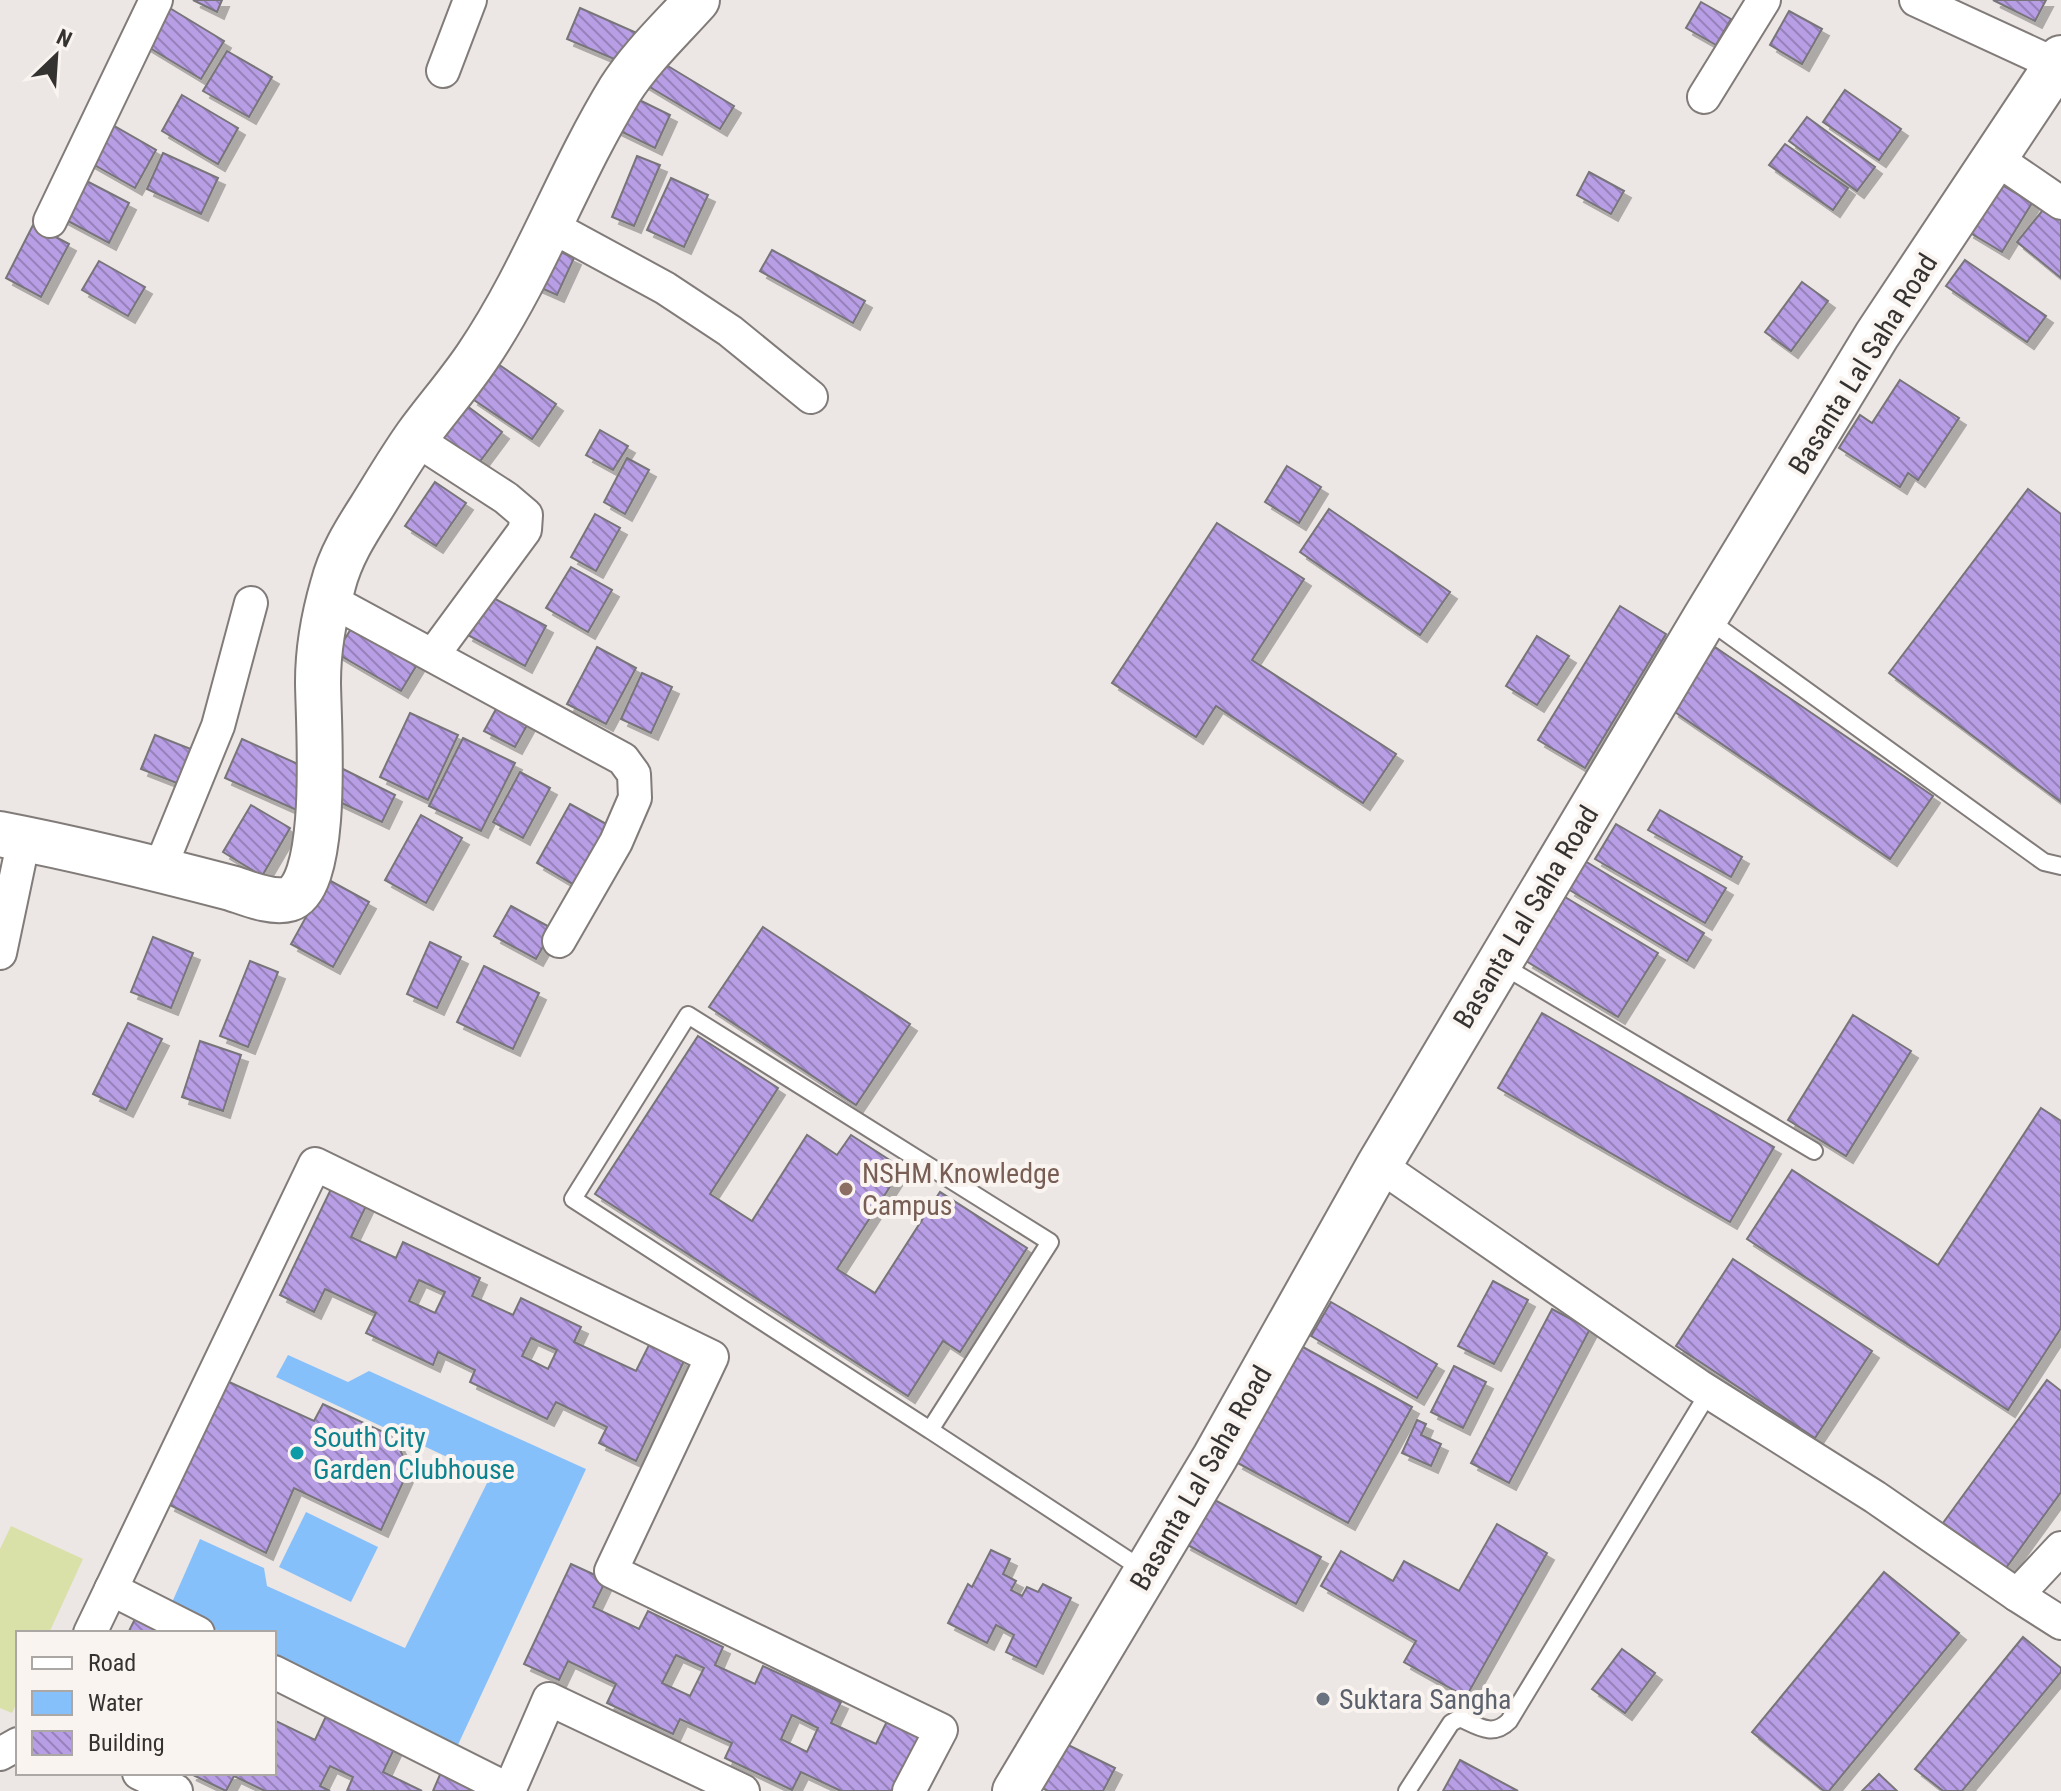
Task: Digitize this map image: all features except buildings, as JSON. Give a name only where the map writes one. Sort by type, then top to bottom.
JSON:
[{"type":"main road","points":[[12,837],[160,868],[270,899],[290,899],[298,892],[316,844],[321,778],[318,681],[322,630],[343,555],[415,439],[476,359],[526,276],[586,151],[621,89],[636,67],[697,0]]},
{"type":"main road","name":"Basanta Lal Saha Road","points":[[1015,1791],[1215,1457],[1379,1165],[1705,618],[1877,335],[2059,62]]},
{"type":"street","points":[[50,221],[156,0]]},
{"type":"street","points":[[443,71],[470,0]]},
{"type":"street","points":[[1704,97],[1764,0]]},
{"type":"street","points":[[1916,0],[2059,62]]},
{"type":"street","points":[[1995,158],[2061,203]]},
{"type":"street","points":[[551,226],[665,288],[730,331],[811,397]]},
{"type":"street","points":[[415,439],[506,498],[526,515],[525,530],[433,655]]},
{"type":"street","points":[[330,600],[623,759],[634,774],[635,798],[616,842],[559,941]]},
{"type":"street","points":[[160,868],[218,726],[251,603]]},
{"type":"street","points":[[0,953],[12,837]]},
{"type":"street","points":[[91,1631],[315,1164],[712,1357],[611,1571],[941,1730],[909,1791]]},
{"type":"street","points":[[1379,1165],[1709,1392],[1875,1497],[2061,1623]]},
{"type":"street","points":[[2017,1595],[2061,1548]]},
{"type":"street","points":[[111,1589],[194,1631]]},
{"type":"street","points":[[276,1673],[509,1790],[549,1699],[743,1791]]},
{"type":"street","points":[[143,1775],[176,1791]]},
{"type":"lane","points":[[1705,618],[2044,862],[2061,866]]},
{"type":"lane","points":[[1499,963],[1814,1151]]},
{"type":"lane","points":[[930,1430],[1050,1242],[688,1015],[573,1199],[1147,1572]]},
{"type":"lane","points":[[1407,1791],[1451,1723],[1460,1718],[1491,1731],[1501,1729],[1509,1721],[1709,1392]]},
{"type":"green space","points":[[11,1526],[83,1559],[50,1631],[16,1631],[16,1704],[12,1713],[0,1708],[0,1549]]},
{"type":"water","points":[[288,1355],[348,1382],[369,1371],[586,1469],[456,1749],[276,1659],[276,1631],[219,1631],[170,1607],[200,1539],[264,1568],[267,1586],[405,1648],[490,1477],[276,1377]]},
{"type":"water","points":[[306,1512],[378,1547],[351,1602],[279,1567]]},
{"type":"place","name":"NSHM Knowledge Campus","points":[[846,1189]]},
{"type":"place","name":"South City Garden Clubhouse","points":[[297,1453]]},
{"type":"place","name":"Suktara Sangha","points":[[1323,1699]]}]
